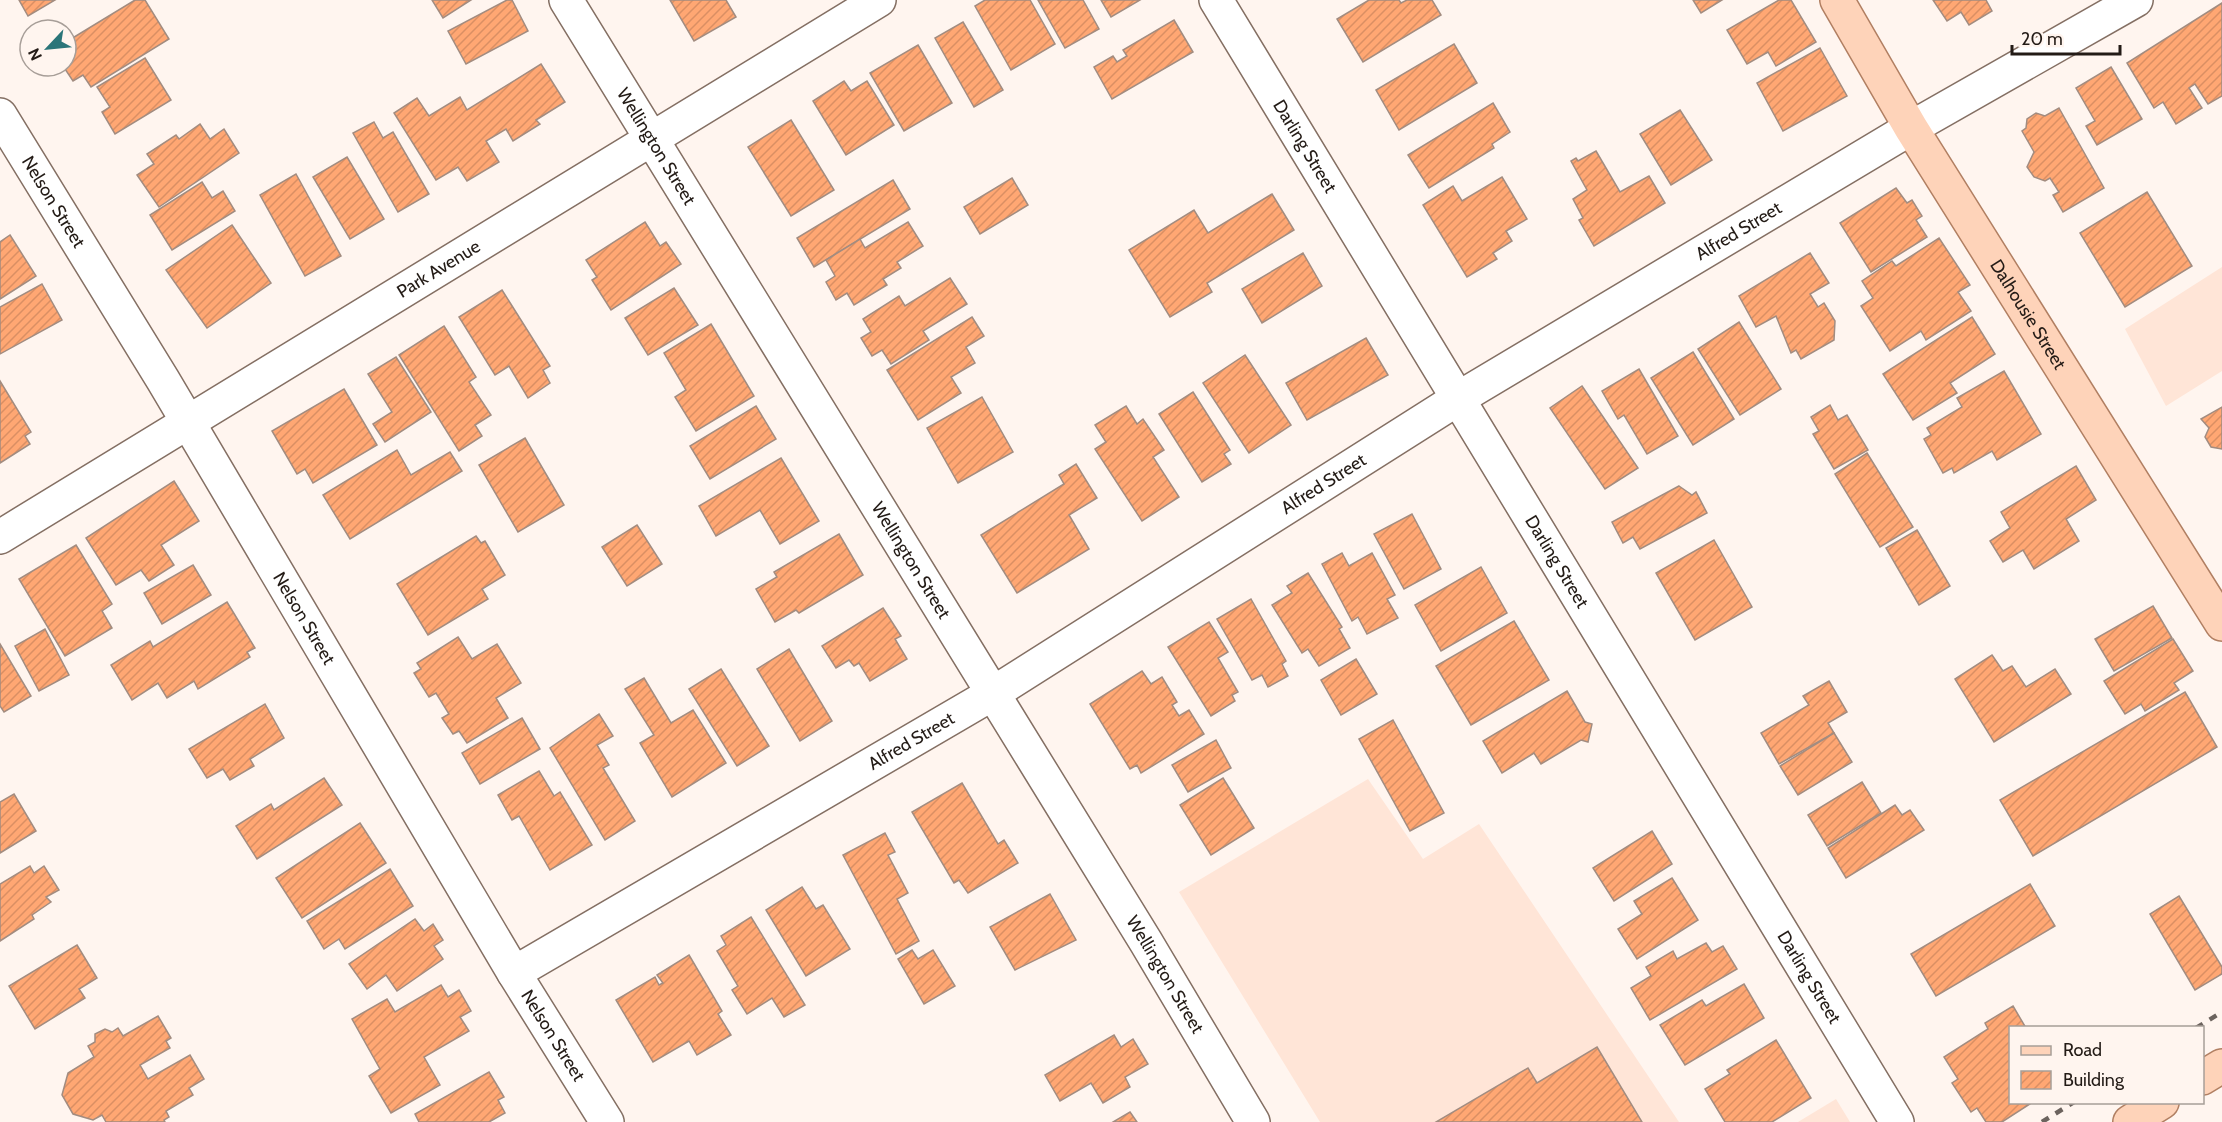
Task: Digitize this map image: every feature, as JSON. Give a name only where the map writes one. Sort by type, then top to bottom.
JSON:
[{"type":"main road","name":"Dalhousie Street","points":[[1837,0],[1911,128],[2222,624]]},
{"type":"main road","points":[[2204,1077],[2222,1066]]},
{"type":"main road","points":[[2130,1122],[2159,1104]]},
{"type":"street","name":"Wellington Street","points":[[566,0],[1146,942],[1253,1122]]},
{"type":"street","name":"Park Avenue","points":[[0,537],[879,0]]},
{"type":"street","name":"Darling Street","points":[[1216,0],[1897,1122]]},
{"type":"street","name":"Alfred Street","points":[[514,973],[992,694],[1459,398],[1911,128],[2136,0]]},
{"type":"street","name":"Nelson Street","points":[[0,115],[188,422],[514,973],[607,1122]]},
{"type":"shaded area","points":[[2222,267],[2222,371],[2166,406],[2125,329]]},
{"type":"shaded area","points":[[1368,779],[1423,859],[1479,824],[1679,1122],[1320,1122],[1179,892]]},
{"type":"shaded area","points":[[1836,1099],[1850,1122],[1798,1122]]},
{"type":"building","points":[[19,0],[55,0],[28,16]]},
{"type":"building","points":[[135,0],[145,0],[169,39],[91,87],[83,75],[78,78],[78,35]]},
{"type":"building","points":[[432,0],[471,0],[443,18]]},
{"type":"building","points":[[507,0],[512,0],[528,31],[466,64],[448,31]]},
{"type":"building","points":[[670,0],[726,0],[736,17],[694,41]]},
{"type":"building","points":[[985,0],[1030,0],[1055,44],[1011,70],[975,6]]},
{"type":"building","points":[[1038,0],[1083,0],[1099,29],[1065,48]]},
{"type":"building","points":[[1101,0],[1140,0],[1111,17]]},
{"type":"building","points":[[1369,0],[1399,0],[1401,3],[1407,0],[1432,0],[1441,15],[1363,62],[1337,19]]},
{"type":"building","points":[[1693,0],[1722,0],[1701,13]]},
{"type":"building","points":[[1779,0],[1791,0],[1816,42],[1776,66],[1768,52],[1747,64],[1727,30]]},
{"type":"building","points":[[1933,0],[1986,0],[1992,11],[1969,25],[1961,12],[1947,21]]},
{"type":"building","points":[[2222,3],[2222,96],[2208,104],[2195,84],[2189,88],[2202,108],[2176,124],[2163,102],[2154,108],[2127,63]]},
{"type":"building","points":[[1174,20],[1193,52],[1112,99],[1094,67],[1113,56],[1117,62],[1127,56],[1123,50]]},
{"type":"building","points":[[963,22],[1003,90],[974,107],[935,38]]},
{"type":"building","points":[[1454,44],[1477,83],[1399,130],[1376,90]]},
{"type":"building","points":[[918,45],[952,103],[904,131],[870,73]]},
{"type":"building","points":[[1820,48],[1847,96],[1783,131],[1757,83]]},
{"type":"building","points":[[145,58],[171,100],[115,134],[102,112],[110,107],[97,87]]},
{"type":"building","points":[[541,64],[565,102],[536,120],[540,124],[513,141],[506,129],[486,141],[499,162],[467,181],[458,167],[436,180],[394,113],[417,98],[429,116],[460,97],[467,110]]},
{"type":"building","points":[[2111,67],[2142,119],[2097,145],[2086,126],[2095,121],[2076,88]]},
{"type":"building","points":[[844,81],[851,91],[867,81],[894,125],[846,155],[813,101]]},
{"type":"building","points":[[1493,103],[1510,132],[1492,144],[1494,148],[1429,188],[1408,155]]},
{"type":"building","points":[[2059,108],[2104,188],[2063,212],[2053,195],[2059,192],[2050,178],[2045,181],[2034,177],[2027,167],[2034,152],[2022,131],[2026,128],[2027,119],[2036,113],[2045,116]]},
{"type":"building","points":[[1680,110],[1712,160],[1671,185],[1640,134]]},
{"type":"building","points":[[791,120],[834,190],[791,216],[748,147]]},
{"type":"building","points":[[374,122],[383,138],[393,132],[429,194],[398,212],[353,133]]},
{"type":"building","points":[[200,124],[210,139],[224,129],[239,153],[159,207],[137,175],[154,164],[147,154],[176,135],[179,139]]},
{"type":"building","points":[[1596,151],[1620,192],[1649,176],[1665,203],[1594,246],[1579,220],[1583,218],[1573,199],[1587,190],[1571,161],[1576,158],[1578,161]]},
{"type":"building","points":[[347,157],[384,219],[350,239],[313,177]]},
{"type":"building","points":[[296,174],[341,256],[305,276],[260,195]]},
{"type":"building","points":[[1502,177],[1527,219],[1506,231],[1512,241],[1493,253],[1497,259],[1467,277],[1423,205],[1453,186],[1462,201]]},
{"type":"building","points":[[1012,178],[1028,205],[980,234],[964,207]]},
{"type":"building","points":[[893,180],[910,209],[814,267],[797,238]]},
{"type":"building","points":[[202,182],[212,198],[223,191],[235,211],[172,250],[150,215]]},
{"type":"building","points":[[1896,188],[1907,203],[1912,200],[1922,216],[1916,220],[1927,237],[1871,272],[1840,223]]},
{"type":"building","points":[[2147,192],[2192,266],[2125,307],[2080,233]]},
{"type":"building","points":[[1272,194],[1294,230],[1207,283],[1212,292],[1170,317],[1129,250],[1194,210],[1208,233]]},
{"type":"building","points":[[645,222],[660,246],[666,242],[681,264],[611,310],[592,280],[597,277],[586,260]]},
{"type":"building","points":[[908,222],[923,246],[897,262],[901,268],[883,279],[887,285],[854,305],[847,293],[836,300],[826,282],[835,276],[826,260],[860,239],[865,248]]},
{"type":"building","points":[[232,225],[271,283],[207,328],[166,270]]},
{"type":"building","points":[[10,235],[36,276],[0,299],[0,242]]},
{"type":"building","points":[[1939,238],[1970,285],[1958,292],[1971,311],[1926,340],[1921,331],[1890,351],[1861,306],[1873,298],[1862,281],[1892,261],[1896,266]]},
{"type":"building","points":[[1303,253],[1322,286],[1262,323],[1242,289]]},
{"type":"building","points":[[1810,253],[1829,283],[1810,294],[1818,307],[1824,303],[1835,321],[1834,340],[1801,359],[1796,350],[1791,353],[1776,316],[1756,327],[1739,296]]},
{"type":"building","points":[[950,278],[967,304],[923,331],[929,340],[891,364],[882,350],[872,356],[861,338],[871,332],[863,319],[899,296],[905,306]]},
{"type":"building","points":[[42,284],[62,320],[0,354],[0,307]]},
{"type":"building","points":[[674,288],[698,325],[648,355],[625,318]]},
{"type":"building","points":[[502,290],[550,366],[543,370],[550,383],[528,398],[509,366],[495,375],[459,317]]},
{"type":"building","points":[[972,317],[984,336],[966,347],[975,363],[951,377],[961,393],[918,420],[887,370]]},
{"type":"building","points":[[1972,317],[1995,354],[1950,383],[1957,393],[1913,420],[1883,374]]},
{"type":"building","points":[[1739,322],[1781,389],[1740,415],[1698,349]]},
{"type":"building","points":[[711,324],[754,396],[696,431],[675,397],[686,390],[664,353]]},
{"type":"building","points":[[444,326],[476,377],[469,382],[491,415],[475,425],[482,436],[459,451],[399,355]]},
{"type":"building","points":[[1366,338],[1388,375],[1307,420],[1286,383]]},
{"type":"building","points":[[1693,352],[1734,419],[1693,445],[1651,378]]},
{"type":"building","points":[[1245,355],[1291,425],[1249,453],[1203,383]]},
{"type":"building","points":[[396,357],[431,412],[385,442],[373,424],[392,412],[368,374]]},
{"type":"building","points":[[1639,369],[1678,436],[1647,454],[1624,415],[1618,419],[1602,391]]},
{"type":"building","points":[[2004,371],[2041,434],[1997,460],[1992,451],[1954,473],[1952,468],[1943,473],[1924,439],[1931,435],[1927,428],[1962,407],[1957,398]]},
{"type":"building","points":[[0,381],[31,432],[25,436],[30,444],[0,463]]},
{"type":"building","points":[[1582,386],[1638,468],[1605,489],[1550,408]]},
{"type":"building","points":[[344,389],[377,445],[313,483],[305,469],[297,474],[272,431]]},
{"type":"building","points":[[1193,392],[1230,450],[1224,454],[1231,464],[1202,482],[1159,414]]},
{"type":"building","points":[[982,397],[1013,452],[958,483],[927,428]]},
{"type":"building","points":[[1830,405],[1838,420],[1847,415],[1868,450],[1834,469],[1813,434],[1819,431],[1811,417]]},
{"type":"building","points":[[756,406],[776,439],[710,479],[690,446]]},
{"type":"building","points":[[1126,406],[1137,424],[1143,419],[1164,450],[1153,457],[1179,497],[1142,521],[1095,449],[1106,442],[1095,425]]},
{"type":"building","points":[[2222,407],[2222,449],[2211,447],[2205,437],[2209,428],[2201,419]]},
{"type":"building","points":[[525,438],[564,505],[518,532],[479,465]]},
{"type":"building","points":[[397,450],[411,475],[450,452],[462,471],[350,539],[323,495]]},
{"type":"building","points":[[1867,453],[1913,527],[1880,547],[1835,474]]},
{"type":"building","points":[[781,458],[819,521],[780,544],[760,510],[716,536],[699,506]]},
{"type":"building","points":[[1076,464],[1097,498],[1069,515],[1089,549],[1017,593],[981,535],[1064,484],[1059,475]]},
{"type":"building","points":[[2076,466],[2096,500],[2066,519],[2079,541],[2034,569],[2023,550],[2003,562],[1990,541],[2010,528],[2001,512]]},
{"type":"building","points":[[174,481],[199,521],[161,545],[174,565],[149,581],[141,570],[116,585],[86,538]]},
{"type":"building","points":[[1679,486],[1692,495],[1696,492],[1707,513],[1640,549],[1633,537],[1623,543],[1612,522]]},
{"type":"building","points":[[1412,514],[1441,569],[1404,589],[1374,534]]},
{"type":"building","points":[[637,525],[662,564],[627,586],[602,547]]},
{"type":"building","points":[[1917,530],[1950,586],[1919,605],[1886,548]]},
{"type":"building","points":[[839,534],[863,575],[799,613],[796,610],[775,622],[756,589],[777,577],[774,572]]},
{"type":"building","points":[[476,536],[481,543],[485,541],[505,575],[482,589],[488,599],[428,635],[397,584]]},
{"type":"building","points":[[1714,540],[1752,607],[1695,640],[1656,573]]},
{"type":"building","points":[[76,545],[112,604],[102,611],[112,628],[65,656],[19,579]]},
{"type":"building","points":[[1342,553],[1349,566],[1372,553],[1395,595],[1387,599],[1398,618],[1367,634],[1358,617],[1352,621],[1322,564]]},
{"type":"building","points":[[193,565],[211,595],[162,624],[144,593]]},
{"type":"building","points":[[1481,567],[1507,613],[1441,651],[1415,605]]},
{"type":"building","points":[[1308,573],[1342,627],[1339,629],[1350,648],[1319,666],[1308,649],[1302,653],[1272,605],[1292,593],[1287,586]]},
{"type":"building","points":[[1251,599],[1286,661],[1282,664],[1288,676],[1268,687],[1262,675],[1252,680],[1217,619]]},
{"type":"building","points":[[227,602],[255,648],[247,652],[250,657],[198,689],[194,681],[167,698],[158,683],[132,700],[111,665],[150,641],[153,647]]},
{"type":"building","points":[[2153,606],[2172,638],[2114,671],[2095,639]]},
{"type":"building","points":[[883,608],[901,636],[895,639],[907,659],[870,681],[859,663],[854,666],[849,660],[836,668],[822,646]]},
{"type":"building","points":[[1514,621],[1549,680],[1471,725],[1436,666]]},
{"type":"building","points":[[1209,622],[1228,652],[1218,658],[1238,692],[1232,695],[1235,701],[1211,716],[1168,647]]},
{"type":"building","points":[[45,629],[69,675],[39,691],[15,646]]},
{"type":"building","points":[[458,637],[472,659],[497,644],[521,683],[496,698],[508,718],[467,743],[459,731],[453,734],[442,718],[449,714],[436,693],[429,697],[414,673],[421,669],[417,663]]},
{"type":"building","points":[[2173,639],[2193,671],[2174,683],[2179,690],[2145,711],[2141,704],[2125,714],[2104,681]]},
{"type":"building","points":[[0,644],[31,696],[4,712],[0,706]]},
{"type":"building","points":[[789,649],[832,721],[800,741],[757,669]]},
{"type":"building","points":[[1992,655],[2003,671],[2012,666],[2026,687],[2055,669],[2071,694],[1994,742],[1955,679]]},
{"type":"building","points":[[1356,659],[1377,694],[1341,715],[1321,680]]},
{"type":"building","points":[[721,669],[769,746],[737,766],[689,689]]},
{"type":"building","points":[[1142,671],[1151,684],[1162,677],[1177,702],[1172,705],[1179,716],[1189,710],[1204,734],[1141,773],[1137,765],[1130,769],[1090,704]]},
{"type":"building","points":[[644,678],[671,723],[693,710],[726,763],[672,797],[640,743],[654,735],[625,689]]},
{"type":"building","points":[[1829,681],[1847,712],[1828,723],[1834,733],[1779,764],[1761,733],[1809,705],[1803,696]]},
{"type":"building","points":[[1567,691],[1585,722],[1592,724],[1588,742],[1581,740],[1541,764],[1534,753],[1502,773],[1483,741]]},
{"type":"building","points":[[2185,692],[2217,747],[2033,856],[2000,800]]},
{"type":"building","points":[[265,704],[284,738],[250,759],[254,766],[230,780],[223,769],[207,778],[189,749]]},
{"type":"building","points":[[599,714],[613,736],[597,745],[609,765],[603,768],[635,821],[605,840],[550,748]]},
{"type":"building","points":[[522,718],[540,749],[480,784],[462,753]]},
{"type":"building","points":[[1393,720],[1444,813],[1410,831],[1359,739]]},
{"type":"building","points":[[1834,733],[1852,762],[1798,795],[1780,766]]},
{"type":"building","points":[[1216,740],[1231,768],[1188,792],[1172,765]]},
{"type":"building","points":[[539,771],[554,796],[560,792],[592,845],[550,870],[519,816],[512,820],[498,795]]},
{"type":"building","points":[[324,778],[342,805],[257,859],[236,826],[271,804],[274,810]]},
{"type":"building","points":[[1223,778],[1254,828],[1211,855],[1180,805]]},
{"type":"building","points":[[1862,782],[1881,813],[1827,846],[1808,815]]},
{"type":"building","points":[[962,783],[998,844],[1004,840],[1018,863],[968,893],[959,880],[954,883],[912,812]]},
{"type":"building","points":[[14,794],[36,831],[0,853],[0,802]]},
{"type":"building","points":[[1895,805],[1902,815],[1910,810],[1924,830],[1846,878],[1828,848]]},
{"type":"building","points":[[360,823],[386,863],[302,918],[276,878]]},
{"type":"building","points":[[1652,831],[1672,864],[1614,901],[1593,868]]},
{"type":"building","points":[[885,833],[895,852],[888,855],[908,893],[897,899],[919,941],[896,954],[843,855]]},
{"type":"building","points":[[30,866],[34,873],[44,866],[59,890],[46,897],[51,902],[32,915],[34,919],[0,941],[0,884]]},
{"type":"building","points":[[390,869],[413,906],[345,949],[339,939],[324,949],[307,921]]},
{"type":"building","points":[[1672,878],[1698,920],[1637,959],[1618,929],[1642,914],[1634,901]]},
{"type":"building","points":[[2030,884],[2055,926],[1936,996],[1911,954]]},
{"type":"building","points":[[802,887],[816,909],[823,905],[850,949],[806,976],[766,910]]},
{"type":"building","points":[[1050,894],[1076,940],[1015,970],[990,927]]},
{"type":"building","points":[[2179,896],[2222,967],[2222,974],[2195,990],[2150,914]]},
{"type":"building","points":[[751,917],[805,1005],[784,1017],[772,998],[747,1014],[732,990],[738,986],[717,951],[726,945],[721,936]]},
{"type":"building","points":[[415,919],[424,931],[433,924],[443,940],[434,946],[443,959],[397,991],[386,975],[367,989],[349,964]]},
{"type":"building","points":[[1706,943],[1712,952],[1723,946],[1737,969],[1650,1020],[1631,988],[1651,976],[1646,967],[1673,951],[1677,959]]},
{"type":"building","points":[[77,945],[97,978],[79,989],[85,998],[35,1029],[9,986]]},
{"type":"building","points":[[912,950],[918,959],[933,950],[955,986],[924,1004],[898,959]]},
{"type":"building","points":[[689,955],[722,1011],[718,1014],[731,1035],[697,1055],[689,1041],[653,1062],[616,1000],[655,977],[659,985],[663,983],[657,975]]},
{"type":"building","points":[[1744,984],[1764,1018],[1685,1065],[1660,1025],[1702,1000],[1706,1006]]},
{"type":"building","points":[[441,985],[448,997],[459,990],[471,1011],[460,1017],[469,1031],[424,1057],[440,1085],[391,1113],[369,1076],[380,1069],[352,1019],[387,999],[395,1012]]},
{"type":"building","points":[[2013,1006],[2025,1026],[2009,1026],[2009,1104],[2030,1104],[2002,1122],[1986,1122],[1977,1108],[1971,1112],[1952,1083],[1958,1079],[1944,1057],[1988,1029],[1985,1023]]},
{"type":"building","points":[[158,1016],[171,1038],[166,1041],[170,1048],[140,1065],[148,1079],[190,1055],[204,1079],[189,1088],[193,1095],[166,1111],[169,1117],[164,1120],[165,1122],[106,1122],[102,1115],[93,1120],[73,1114],[62,1095],[68,1073],[94,1057],[88,1046],[95,1042],[95,1034],[105,1029],[112,1032],[118,1028],[123,1036]]},
{"type":"building","points":[[1114,1035],[1121,1047],[1133,1039],[1148,1064],[1125,1077],[1130,1087],[1103,1103],[1091,1083],[1060,1101],[1045,1075]]},
{"type":"building","points":[[1776,1040],[1811,1098],[1772,1122],[1725,1122],[1705,1089],[1730,1074],[1727,1070]]},
{"type":"building","points":[[1597,1047],[1642,1122],[1436,1122],[1528,1068],[1537,1083]]},
{"type":"building","points":[[489,1072],[504,1097],[498,1100],[505,1113],[489,1122],[419,1122],[415,1114]]},
{"type":"building","points":[[1130,1112],[1137,1122],[1113,1122]]},
{"type":"railway","points":[[2199,1026],[2222,1012]]},
{"type":"railway","points":[[2042,1122],[2071,1104]]}]
